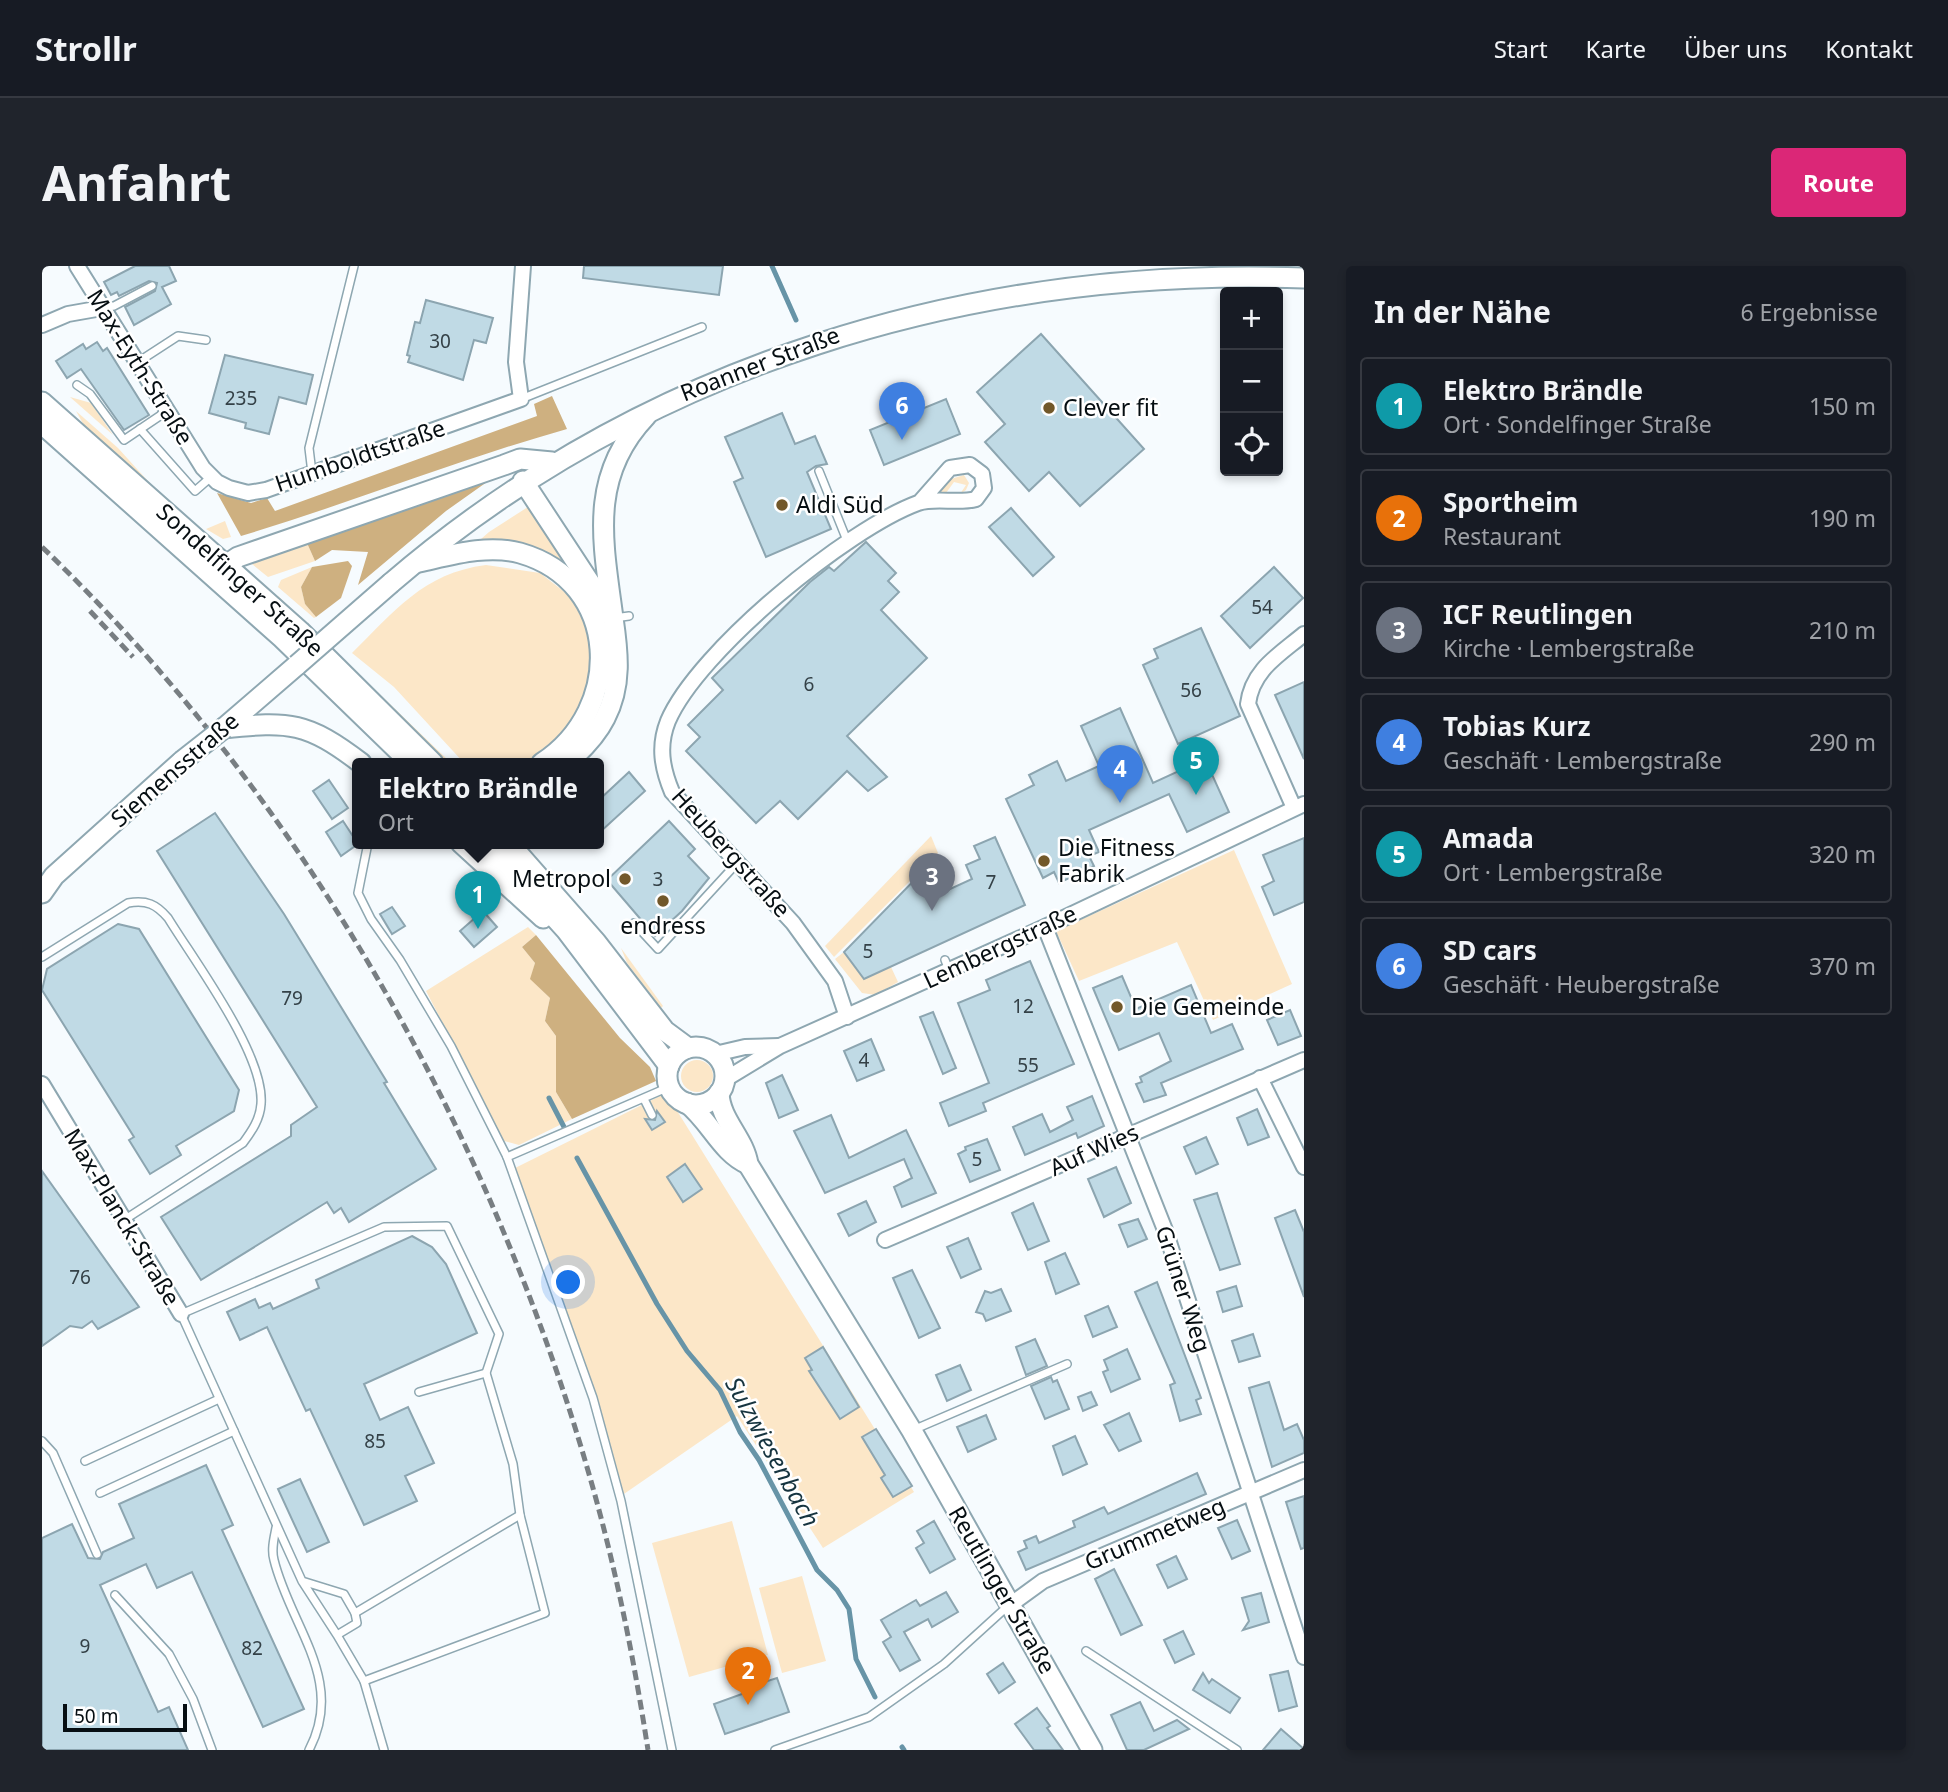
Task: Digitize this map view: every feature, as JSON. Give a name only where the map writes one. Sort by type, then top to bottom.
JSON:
[{"type":"main road","name":"Roanner Straße","points":[[297,665],[415,563],[552,462],[654,407],[802,345],[895,315],[964,300],[1120,278],[1243,275],[1304,278]]},
{"type":"main road","name":"Sondelfinger Straße","points":[[42,402],[218,570],[406,758]]},
{"type":"main road","points":[[572,758],[594,736],[614,696],[618,668],[621,617],[604,542],[606,486],[618,451],[654,407]]},
{"type":"main road","name":"Sondelfinger Straße","points":[[42,424],[218,570],[300,631],[428,758]]},
{"type":"main road","points":[[218,570],[238,557],[520,459],[552,462]]},
{"type":"main road","points":[[523,481],[621,617]]},
{"type":"main road","points":[[415,563],[484,550],[518,553],[544,562],[562,575],[591,612],[600,653],[597,696],[585,722],[571,740],[548,758]]},
{"type":"main road","name":"Siemensstraße","points":[[42,893],[48,880],[182,761],[297,665]]},
{"type":"main road","points":[[224,728],[264,723],[302,727],[320,734],[353,758]]},
{"type":"main road","points":[[467,849],[541,918],[566,930]]},
{"type":"main road","points":[[492,849],[603,975],[669,1066],[669,1087],[677,1097],[687,1103],[701,1104],[721,1087],[723,1068],[715,1054],[700,1047],[688,1048],[677,1055],[669,1066]]},
{"type":"main road","points":[[514,849],[596,942],[665,1031],[688,1048]]},
{"type":"main road","points":[[522,849],[530,867]]},
{"type":"main road","name":"Reutlinger Straße","points":[[721,1087],[719,1105],[746,1149],[748,1164],[912,1431],[1092,1750]]},
{"type":"main road","name":"Reutlinger Straße","points":[[687,1103],[702,1116],[734,1158],[748,1164]]},
{"type":"street","name":"Max-Eyth-Straße","points":[[77,266],[207,472]]},
{"type":"street","points":[[521,399],[516,362],[523,266]]},
{"type":"street","points":[[42,324],[68,314],[102,308]]},
{"type":"street","name":"Humboldtstraße","points":[[207,472],[229,488],[248,493],[312,474],[521,399]]},
{"type":"street","name":"Heubergstraße","points":[[847,1017],[835,981],[776,897],[737,863],[672,792],[663,769],[661,748],[668,721],[682,697],[728,641],[808,569],[920,502]]},
{"type":"street","name":"Lembergstraße","points":[[721,1087],[780,1046],[847,1017],[947,965],[1045,927],[1299,806],[1248,704],[1250,687],[1260,670],[1304,634]]},
{"type":"street","name":"Grüner Weg","points":[[1045,927],[1165,1230],[1249,1494],[1303,1652]]},
{"type":"street","name":"Lembergstraße","points":[[715,1054],[744,1047],[780,1046]]},
{"type":"street","name":"Auf Wies","points":[[885,1240],[1304,1060]]},
{"type":"street","points":[[1260,1079],[1304,1167]]},
{"type":"street","name":"Max-Planck-Straße","points":[[42,1084],[181,1314]]},
{"type":"street","name":"Grummetweg","points":[[1010,1605],[1044,1581],[1304,1470]]},
{"type":"lane","points":[[312,474],[309,448],[354,266]]},
{"type":"lane","points":[[102,308],[114,306],[152,286]]},
{"type":"lane","name":"Humboldtstraße","points":[[521,399],[702,327]]},
{"type":"lane","points":[[137,363],[178,336],[206,340]]},
{"type":"lane","points":[[77,385],[90,394],[124,440],[167,411]]},
{"type":"lane","points":[[140,429],[195,491],[207,472]]},
{"type":"lane","points":[[819,471],[849,543]]},
{"type":"lane","points":[[367,849],[358,893],[370,919],[400,960],[450,1046],[507,1157],[593,1398],[621,1501],[672,1750]]},
{"type":"lane","points":[[635,923],[658,949],[737,863]]},
{"type":"lane","points":[[45,954],[128,903],[142,901],[157,906],[168,918],[245,1043],[261,1103],[255,1127],[243,1143],[124,1220]]},
{"type":"lane","points":[[507,1157],[669,1087]]},
{"type":"lane","points":[[644,1099],[652,1115]]},
{"type":"lane","points":[[364,1681],[545,1613],[520,1515],[513,1464],[486,1373],[499,1334],[447,1226],[384,1227],[181,1314],[302,1581],[364,1681],[384,1750]]},
{"type":"lane","points":[[912,1431],[1068,1364]]},
{"type":"lane","points":[[419,1392],[486,1373]]},
{"type":"lane","points":[[85,1461],[219,1398]]},
{"type":"lane","points":[[100,1493],[234,1431]]},
{"type":"lane","points":[[42,1441],[53,1453],[97,1554]]},
{"type":"lane","points":[[355,1613],[520,1515]]},
{"type":"lane","points":[[276,1526],[273,1560],[317,1668],[321,1705],[319,1731],[309,1750]]},
{"type":"lane","points":[[302,1581],[344,1594],[355,1613],[357,1623],[337,1635]]},
{"type":"lane","points":[[115,1595],[169,1654],[193,1699],[212,1750]]},
{"type":"lane","points":[[775,1750],[869,1717],[944,1664],[1010,1605]]},
{"type":"lane","points":[[1086,1651],[1237,1750]]},
{"type":"shaded area","points":[[552,396],[567,429],[241,536],[217,493],[251,503],[267,498],[275,511],[537,416],[534,404]]},
{"type":"shaded area","points":[[70,397],[91,403],[113,435]]},
{"type":"shaded area","points":[[76,411],[118,448],[166,501],[86,429]]},
{"type":"shaded area","points":[[501,472],[446,511],[358,585],[368,552],[332,550],[315,561],[307,543]]},
{"type":"shaded area","points":[[964,475],[969,483],[966,490],[960,494],[966,485],[954,482],[946,493],[938,492],[951,479]]},
{"type":"shaded area","points":[[531,505],[580,581],[604,636],[608,664],[605,693],[591,729],[563,758],[558,758],[602,698],[579,586],[473,546],[489,532]]},
{"type":"shaded area","points":[[225,521],[231,537],[223,539],[206,529]]},
{"type":"shaded area","points":[[307,543],[315,561],[268,577],[252,564],[258,559]]},
{"type":"shaded area","points":[[348,561],[352,566],[341,598],[316,617],[305,604],[301,587],[312,567]]},
{"type":"shaded area","points":[[486,565],[540,573],[571,597],[590,634],[592,694],[551,748],[534,758],[459,758],[394,687],[352,653],[411,597],[444,576]]},
{"type":"shaded area","points":[[312,567],[301,587],[305,604],[316,617],[314,618],[278,587],[281,580]]},
{"type":"shaded area","points":[[278,596],[446,758],[441,758],[275,599]]},
{"type":"shaded area","points":[[931,836],[938,853],[834,957],[825,946]]},
{"type":"shaded area","points":[[1234,850],[1292,984],[1213,1020],[1177,942],[1079,981],[1056,931]]},
{"type":"shaded area","points":[[528,927],[536,935],[522,947],[535,963],[531,979],[550,998],[545,1021],[556,1036],[556,1092],[572,1119],[519,1145],[504,1141],[426,991]]},
{"type":"shaded area","points":[[536,935],[620,1038],[650,1067],[656,1081],[572,1119],[556,1092],[556,1036],[545,1021],[550,998],[530,979],[535,963],[522,947]]},
{"type":"shaded area","points":[[621,948],[663,1006],[661,1008],[627,963]]},
{"type":"shaded area","points":[[844,952],[864,979],[891,967],[898,982],[876,995],[862,993],[835,959]]},
{"type":"shaded area","points":[[697,1060],[709,1064],[713,1076],[709,1088],[697,1092],[685,1088],[681,1076],[685,1064]]},
{"type":"shaded area","points":[[666,1093],[914,1492],[823,1548],[737,1416],[621,1496],[595,1398],[509,1171]]},
{"type":"shaded area","points":[[732,1521],[768,1655],[689,1677],[652,1543]]},
{"type":"shaded area","points":[[802,1576],[826,1661],[782,1673],[759,1588]]},
{"type":"building","points":[[135,266],[169,266],[176,281],[162,287],[171,304],[134,325],[125,307],[155,291],[157,283],[149,281],[119,296],[117,292],[111,295],[104,282]]},
{"type":"building","points":[[584,266],[723,266],[719,295],[583,278]]},
{"type":"building","points":[[426,300],[493,318],[486,343],[474,340],[463,380],[408,362],[410,356],[407,355],[415,322],[420,323]]},
{"type":"building","name":"Clever fit","points":[[1041,334],[1144,449],[1080,506],[1049,472],[1029,491],[985,442],[1005,424],[977,392]]},
{"type":"building","points":[[97,342],[103,351],[107,348],[149,415],[124,430],[81,369],[67,378],[56,361],[83,344],[86,349]]},
{"type":"building","points":[[225,355],[313,375],[306,404],[279,397],[269,434],[245,428],[246,423],[209,413]]},
{"type":"building","points":[[946,399],[960,434],[884,465],[870,430]]},
{"type":"building","name":"Aldi Süd","points":[[782,413],[795,444],[815,436],[827,464],[816,466],[807,472],[831,529],[766,557],[734,482],[743,478],[725,437]]},
{"type":"building","points":[[1011,508],[1054,557],[1033,576],[989,527]]},
{"type":"building","points":[[866,542],[896,573],[888,581],[899,592],[881,610],[927,658],[847,736],[887,777],[868,791],[847,771],[798,819],[780,801],[756,823],[686,751],[700,737],[688,725],[723,690],[712,678],[810,582],[829,567],[834,571]]},
{"type":"building","points":[[1274,567],[1303,598],[1250,648],[1221,616]]},
{"type":"building","points":[[1201,628],[1240,716],[1178,744],[1143,665],[1158,658],[1154,649]]},
{"type":"building","points":[[1304,682],[1304,759],[1275,695]]},
{"type":"building","points":[[1120,708],[1153,783],[1205,759],[1229,812],[1187,832],[1169,794],[1089,830],[1099,852],[1089,856],[1094,866],[1059,883],[1054,872],[1043,878],[1006,799],[1034,785],[1029,775],[1057,761],[1066,781],[1099,766],[1081,726]]},
{"type":"building","points":[[629,772],[645,791],[604,828],[604,795]]},
{"type":"building","points":[[329,780],[348,808],[332,819],[313,791]]},
{"type":"building","points":[[215,813],[284,914],[387,1082],[384,1083],[436,1169],[349,1222],[341,1208],[334,1213],[327,1202],[201,1280],[161,1217],[291,1136],[291,1125],[317,1107],[157,851]]},
{"type":"building","points":[[343,821],[352,835],[352,848],[341,856],[326,832]]},
{"type":"building","points":[[669,821],[695,849],[688,856],[709,878],[682,911],[655,936],[607,880]]},
{"type":"building","points":[[995,837],[1025,905],[864,979],[844,952],[933,861],[946,891],[972,879],[966,865],[980,859],[974,846]]},
{"type":"building","points":[[1304,838],[1304,902],[1274,915],[1262,887],[1274,881],[1263,855]]},
{"type":"building","points":[[392,907],[405,926],[392,934],[380,914]]},
{"type":"building","points":[[483,911],[497,927],[474,947],[460,931]]},
{"type":"building","points":[[118,924],[139,929],[239,1090],[234,1111],[176,1146],[181,1155],[150,1174],[129,1140],[134,1137],[42,990],[47,969]]},
{"type":"building","points":[[1030,961],[1074,1064],[983,1103],[986,1111],[949,1126],[940,1103],[989,1083],[958,1003],[990,990],[986,980]]},
{"type":"building","points":[[1122,976],[1136,1009],[1191,985],[1211,1033],[1232,1024],[1243,1049],[1161,1083],[1166,1095],[1144,1102],[1136,1084],[1142,1082],[1140,1077],[1171,1061],[1159,1033],[1119,1050],[1093,988]]},
{"type":"building","points":[[1290,1010],[1301,1036],[1278,1045],[1267,1020]]},
{"type":"building","points":[[933,1012],[956,1068],[943,1074],[920,1017]]},
{"type":"building","points":[[871,1039],[884,1070],[857,1081],[844,1051]]},
{"type":"building","points":[[782,1075],[798,1110],[779,1118],[766,1083]]},
{"type":"building","points":[[1092,1096],[1104,1126],[1078,1138],[1076,1133],[1025,1155],[1013,1127],[1042,1114],[1050,1132],[1073,1120],[1067,1107]]},
{"type":"building","points":[[1257,1109],[1269,1137],[1248,1145],[1237,1118]]},
{"type":"building","points":[[657,1111],[665,1122],[652,1130],[645,1119],[655,1120]]},
{"type":"building","points":[[831,1115],[849,1158],[906,1130],[936,1193],[902,1207],[894,1187],[912,1178],[904,1159],[825,1193],[794,1131]]},
{"type":"building","points":[[1206,1137],[1218,1164],[1196,1174],[1184,1147]]},
{"type":"building","points":[[987,1139],[1000,1170],[970,1182],[958,1154],[966,1150],[965,1147]]},
{"type":"building","points":[[685,1164],[702,1189],[683,1202],[667,1177]]},
{"type":"building","points":[[1116,1167],[1131,1203],[1104,1217],[1088,1179]]},
{"type":"building","points":[[42,1171],[139,1307],[98,1329],[92,1321],[82,1328],[70,1326],[42,1346]]},
{"type":"building","points":[[1217,1193],[1240,1264],[1220,1270],[1194,1200]]},
{"type":"building","points":[[866,1201],[876,1222],[849,1236],[838,1214]]},
{"type":"building","points":[[1033,1203],[1049,1241],[1028,1250],[1012,1213]]},
{"type":"building","points":[[1295,1210],[1304,1232],[1304,1297],[1275,1218]]},
{"type":"building","points":[[1138,1219],[1147,1239],[1128,1247],[1119,1225]]},
{"type":"building","points":[[412,1236],[432,1247],[446,1264],[477,1333],[364,1384],[380,1420],[408,1407],[434,1463],[405,1476],[417,1501],[364,1525],[310,1409],[306,1411],[267,1327],[240,1340],[227,1312],[255,1299],[259,1308],[270,1303],[273,1309],[319,1288],[316,1280]]},
{"type":"building","points":[[968,1238],[981,1269],[961,1278],[947,1247]]},
{"type":"building","points":[[1065,1253],[1079,1284],[1056,1294],[1045,1262]]},
{"type":"building","points":[[912,1270],[940,1328],[919,1338],[893,1278]]},
{"type":"building","points":[[1157,1282],[1201,1398],[1196,1400],[1201,1414],[1180,1421],[1170,1385],[1175,1383],[1135,1292]]},
{"type":"building","points":[[1236,1286],[1242,1306],[1223,1312],[1217,1292]]},
{"type":"building","points":[[1001,1289],[1011,1311],[986,1321],[983,1314],[976,1312],[985,1291],[991,1293]]},
{"type":"building","points":[[1108,1306],[1117,1327],[1093,1337],[1085,1316]]},
{"type":"building","points":[[1253,1334],[1260,1356],[1239,1362],[1232,1341]]},
{"type":"building","points":[[1035,1339],[1047,1366],[1026,1375],[1016,1347]]},
{"type":"building","points":[[823,1347],[859,1407],[840,1419],[809,1371],[812,1370],[805,1358]]},
{"type":"building","points":[[1127,1349],[1140,1379],[1111,1392],[1103,1372],[1108,1370],[1104,1360]]},
{"type":"building","points":[[960,1365],[971,1390],[947,1401],[936,1375]]},
{"type":"building","points":[[1051,1377],[1053,1382],[1057,1380],[1069,1409],[1045,1419],[1031,1386]]},
{"type":"building","points":[[1269,1382],[1284,1430],[1297,1424],[1304,1440],[1304,1453],[1272,1467],[1249,1388]]},
{"type":"building","points":[[1091,1392],[1097,1405],[1083,1411],[1078,1397]]},
{"type":"building","points":[[1129,1413],[1141,1441],[1119,1451],[1104,1425]]},
{"type":"building","points":[[986,1415],[996,1439],[968,1452],[957,1427]]},
{"type":"building","points":[[876,1429],[912,1486],[893,1497],[881,1478],[885,1475],[862,1437]]},
{"type":"building","points":[[1075,1436],[1087,1464],[1063,1475],[1053,1446]]},
{"type":"building","points":[[206,1465],[233,1525],[222,1530],[304,1709],[263,1727],[192,1572],[157,1588],[146,1564],[100,1585],[158,1712],[169,1707],[188,1750],[42,1750],[42,1538],[72,1524],[88,1558],[100,1559],[103,1552],[134,1538],[119,1504]]},
{"type":"building","points":[[1197,1473],[1206,1494],[1026,1570],[1018,1552],[1027,1548],[1024,1541],[1036,1536],[1039,1543],[1075,1527],[1073,1521],[1104,1507],[1108,1514]]},
{"type":"building","points":[[300,1479],[329,1542],[307,1552],[278,1489]]},
{"type":"building","points":[[1304,1496],[1304,1548],[1301,1549],[1286,1502]]},
{"type":"building","points":[[1237,1520],[1250,1551],[1232,1559],[1218,1528]]},
{"type":"building","points":[[934,1521],[955,1559],[930,1573],[916,1548],[924,1543],[917,1531]]},
{"type":"building","points":[[1176,1556],[1187,1579],[1168,1588],[1157,1565]]},
{"type":"building","points":[[1114,1569],[1142,1625],[1121,1635],[1095,1579]]},
{"type":"building","points":[[946,1592],[958,1612],[932,1627],[928,1619],[904,1632],[920,1660],[900,1671],[883,1642],[891,1637],[881,1620],[916,1600],[920,1606]]},
{"type":"building","points":[[1261,1593],[1269,1622],[1243,1630],[1249,1621],[1242,1598]]},
{"type":"building","points":[[1183,1631],[1194,1654],[1175,1663],[1164,1640]]},
{"type":"building","points":[[1003,1663],[1015,1682],[999,1693],[987,1674]]},
{"type":"building","points":[[1288,1671],[1297,1706],[1279,1711],[1270,1675]]},
{"type":"building","points":[[1203,1673],[1209,1683],[1212,1679],[1240,1698],[1230,1713],[1193,1690]]},
{"type":"building","points":[[777,1678],[789,1712],[725,1734],[714,1704],[753,1690],[752,1686]]},
{"type":"building","points":[[1140,1702],[1154,1731],[1177,1720],[1189,1729],[1144,1750],[1127,1750],[1111,1715]]},
{"type":"building","points":[[1037,1708],[1063,1750],[1034,1750],[1015,1724]]},
{"type":"building","points":[[1281,1729],[1304,1749],[1304,1750],[1263,1750]]},
{"type":"waterway","points":[[772,266],[796,320]]},
{"type":"waterway","points":[[549,1098],[564,1127]]},
{"type":"waterway","name":"Sulzwiesenbach","points":[[577,1158],[657,1304],[687,1351],[720,1390],[740,1432],[759,1460],[817,1570],[837,1590],[849,1609],[856,1659],[875,1697]]},
{"type":"railway","points":[[42,547],[136,644],[224,749],[304,861],[377,978],[443,1100],[500,1225],[550,1352],[591,1481],[624,1614],[648,1750]]},
{"type":"railway","points":[[90,611],[133,657]]},
{"type":"place","name":"Clever fit","points":[[1049,408]]},
{"type":"place","name":"SD cars","points":[[902,440]]},
{"type":"place","name":"Aldi Süd","points":[[782,505]]},
{"type":"place","name":"Amada","points":[[1196,795]]},
{"type":"place","name":"Tobias Kurz","points":[[1120,803]]},
{"type":"place","name":"Die Fitness Fabrik","points":[[1044,861]]},
{"type":"place","name":"Metropol","points":[[625,879]]},
{"type":"place","name":"endress","points":[[663,901]]},
{"type":"place","name":"ICF Reutlingen","points":[[932,911]]},
{"type":"place","name":"Elektro Brändle","points":[[478,929]]},
{"type":"place","name":"Die Gemeinde","points":[[1117,1007]]},
{"type":"place","name":"Sportheim","points":[[748,1705]]}]
